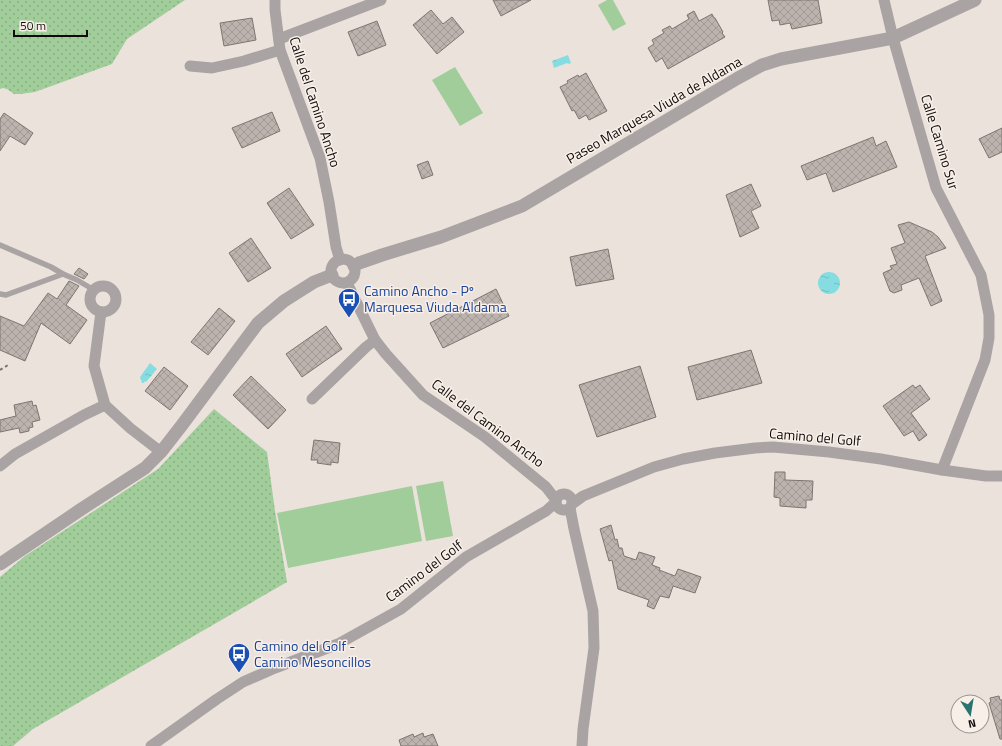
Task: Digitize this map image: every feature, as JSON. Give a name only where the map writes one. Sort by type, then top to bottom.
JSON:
[{"type":"street","name":"Calle del Camino Ancho","points":[[276,0],[275,10],[280,50],[320,158],[336,247],[340,260]]},
{"type":"street","points":[[279,38],[381,0]]},
{"type":"street","name":"Calle Camino Sur","points":[[884,0],[893,38],[936,188],[981,274],[989,316],[989,338],[985,360],[942,470]]},
{"type":"street","name":"Paseo Marquesa Viuda de Aldama","points":[[354,266],[382,255],[441,237],[522,206],[762,65],[781,59],[893,38],[975,0]]},
{"type":"street","points":[[190,66],[212,68],[244,61],[280,50]]},
{"type":"street","points":[[340,260],[348,260],[352,262],[354,266],[356,270],[355,274],[351,281],[347,283],[338,282],[332,275],[332,267],[340,260]]},
{"type":"street","points":[[0,564],[146,468],[161,452],[258,324],[284,301],[314,282],[332,275]]},
{"type":"street","name":"Calle del Camino Ancho","points":[[347,283],[375,340],[423,395],[485,437],[564,503]]},
{"type":"street","points":[[100,287],[106,287],[112,290],[116,302],[113,308],[108,312],[101,312],[92,306],[90,300],[91,295],[94,290],[100,287]]},
{"type":"street","points":[[101,312],[94,366],[105,405],[130,428],[161,452]]},
{"type":"street","points":[[312,399],[375,340]]},
{"type":"street","points":[[0,466],[15,454],[84,415],[105,405]]},
{"type":"street","name":"Camino del Golf","points":[[151,746],[243,682],[274,668],[338,644],[401,609],[466,557],[546,511],[654,467],[683,459],[715,453],[774,447],[881,459],[986,476],[1002,476]]},
{"type":"street","points":[[564,503],[574,529],[593,611],[594,648],[582,746]]},
{"type":"lane","points":[[0,245],[51,267],[94,290]]},
{"type":"lane","points":[[0,294],[6,295],[63,274]]},
{"type":"path","points":[[0,370],[8,365]]},
{"type":"green space","points":[[0,0],[185,0],[127,39],[112,64],[35,92],[14,94],[7,89],[0,89]]},
{"type":"green space","points":[[607,0],[613,0],[626,24],[613,31],[598,5]]},
{"type":"green space","points":[[455,67],[483,113],[460,126],[432,80]]},
{"type":"green space","points":[[214,409],[267,452],[287,582],[33,729],[13,746],[0,746],[0,577],[25,556],[158,469]]},
{"type":"green space","points":[[443,481],[453,536],[426,541],[416,486]]},
{"type":"green space","points":[[412,486],[422,541],[288,568],[277,513]]},
{"type":"water","points":[[568,55],[571,63],[554,68],[552,61]]},
{"type":"water","points":[[829,272],[837,275],[840,283],[837,291],[829,294],[821,291],[818,283],[821,275]]},
{"type":"water","points":[[150,363],[157,369],[146,382],[145,381],[142,383],[140,377]]},
{"type":"building","points":[[493,0],[531,0],[501,16]]},
{"type":"building","points":[[768,0],[818,0],[822,23],[792,29],[790,23],[780,25],[779,20],[772,21]]},
{"type":"building","points":[[431,10],[443,24],[452,17],[464,32],[437,54],[413,25]]},
{"type":"building","points":[[694,11],[699,21],[712,14],[725,37],[668,69],[662,58],[656,62],[648,48],[654,44],[652,40],[664,33],[662,30],[670,26],[672,29],[689,19],[687,15]]},
{"type":"building","points":[[252,18],[256,40],[224,46],[220,23]]},
{"type":"building","points":[[377,21],[386,45],[358,56],[348,32]]},
{"type":"building","points":[[586,73],[607,111],[589,120],[586,115],[579,119],[574,110],[572,111],[560,87],[578,75],[579,77]]},
{"type":"building","points":[[272,112],[280,131],[242,148],[232,128]]},
{"type":"building","points":[[4,113],[33,133],[25,145],[10,136],[0,151],[0,119]]},
{"type":"building","points":[[1002,128],[1002,152],[989,158],[979,139]]},
{"type":"building","points":[[873,137],[876,146],[886,141],[897,167],[833,192],[826,173],[807,180],[801,166]]},
{"type":"building","points":[[428,161],[433,175],[422,179],[417,165]]},
{"type":"building","points":[[751,184],[761,206],[751,211],[759,228],[740,237],[726,195]]},
{"type":"building","points":[[289,188],[314,225],[291,239],[267,203]]},
{"type":"building","points":[[909,222],[932,232],[938,237],[946,248],[925,256],[942,301],[931,306],[919,278],[901,285],[902,290],[894,293],[890,291],[883,273],[892,269],[890,266],[897,264],[891,248],[905,243],[898,225]]},
{"type":"building","points":[[251,238],[271,268],[248,282],[229,253]]},
{"type":"building","points":[[608,249],[614,279],[576,286],[570,257]]},
{"type":"building","points":[[79,268],[88,274],[84,279],[74,274]]},
{"type":"building","points":[[69,281],[79,286],[66,305],[87,320],[70,344],[41,323],[25,361],[0,350],[0,316],[24,326],[48,293],[57,299]]},
{"type":"building","points":[[496,289],[509,316],[443,348],[430,323]]},
{"type":"building","points":[[219,308],[235,321],[208,355],[191,342]]},
{"type":"building","points":[[326,326],[342,349],[302,377],[286,354]]},
{"type":"building","points":[[751,350],[762,383],[697,400],[688,367]]},
{"type":"building","points":[[640,366],[656,417],[597,437],[579,385]]},
{"type":"building","points":[[164,367],[188,386],[170,410],[145,391]]},
{"type":"building","points":[[251,376],[286,410],[268,429],[233,395]]},
{"type":"building","points":[[913,385],[915,388],[920,385],[930,399],[911,413],[927,435],[919,441],[913,431],[904,436],[883,406]]},
{"type":"building","points":[[32,401],[33,406],[36,405],[40,420],[32,422],[33,427],[29,428],[29,431],[20,433],[19,428],[0,432],[0,420],[16,416],[14,405]]},
{"type":"building","points":[[314,440],[340,443],[338,463],[331,462],[331,465],[317,463],[318,460],[311,460]]},
{"type":"building","points":[[775,472],[785,472],[785,480],[813,481],[812,500],[806,500],[806,508],[780,506],[780,498],[774,497]]},
{"type":"building","points":[[611,525],[615,540],[617,539],[619,548],[622,548],[624,556],[636,560],[639,552],[655,557],[652,565],[660,568],[659,570],[675,576],[678,569],[701,577],[695,593],[673,586],[669,598],[660,596],[654,609],[647,606],[649,600],[618,589],[612,560],[609,561],[600,529]]},
{"type":"building","points":[[999,696],[1000,700],[1002,700],[1002,739],[1000,739],[990,706],[990,698]]},
{"type":"building","points":[[423,733],[424,737],[433,734],[438,746],[401,746],[399,740],[413,734],[414,737]]},
{"type":"place","name":"Camino Ancho - Pº Marquesa Viuda Aldama","points":[[349,318]]},
{"type":"place","name":"Camino del Golf - Camino Mesoncillos","points":[[239,674]]}]
